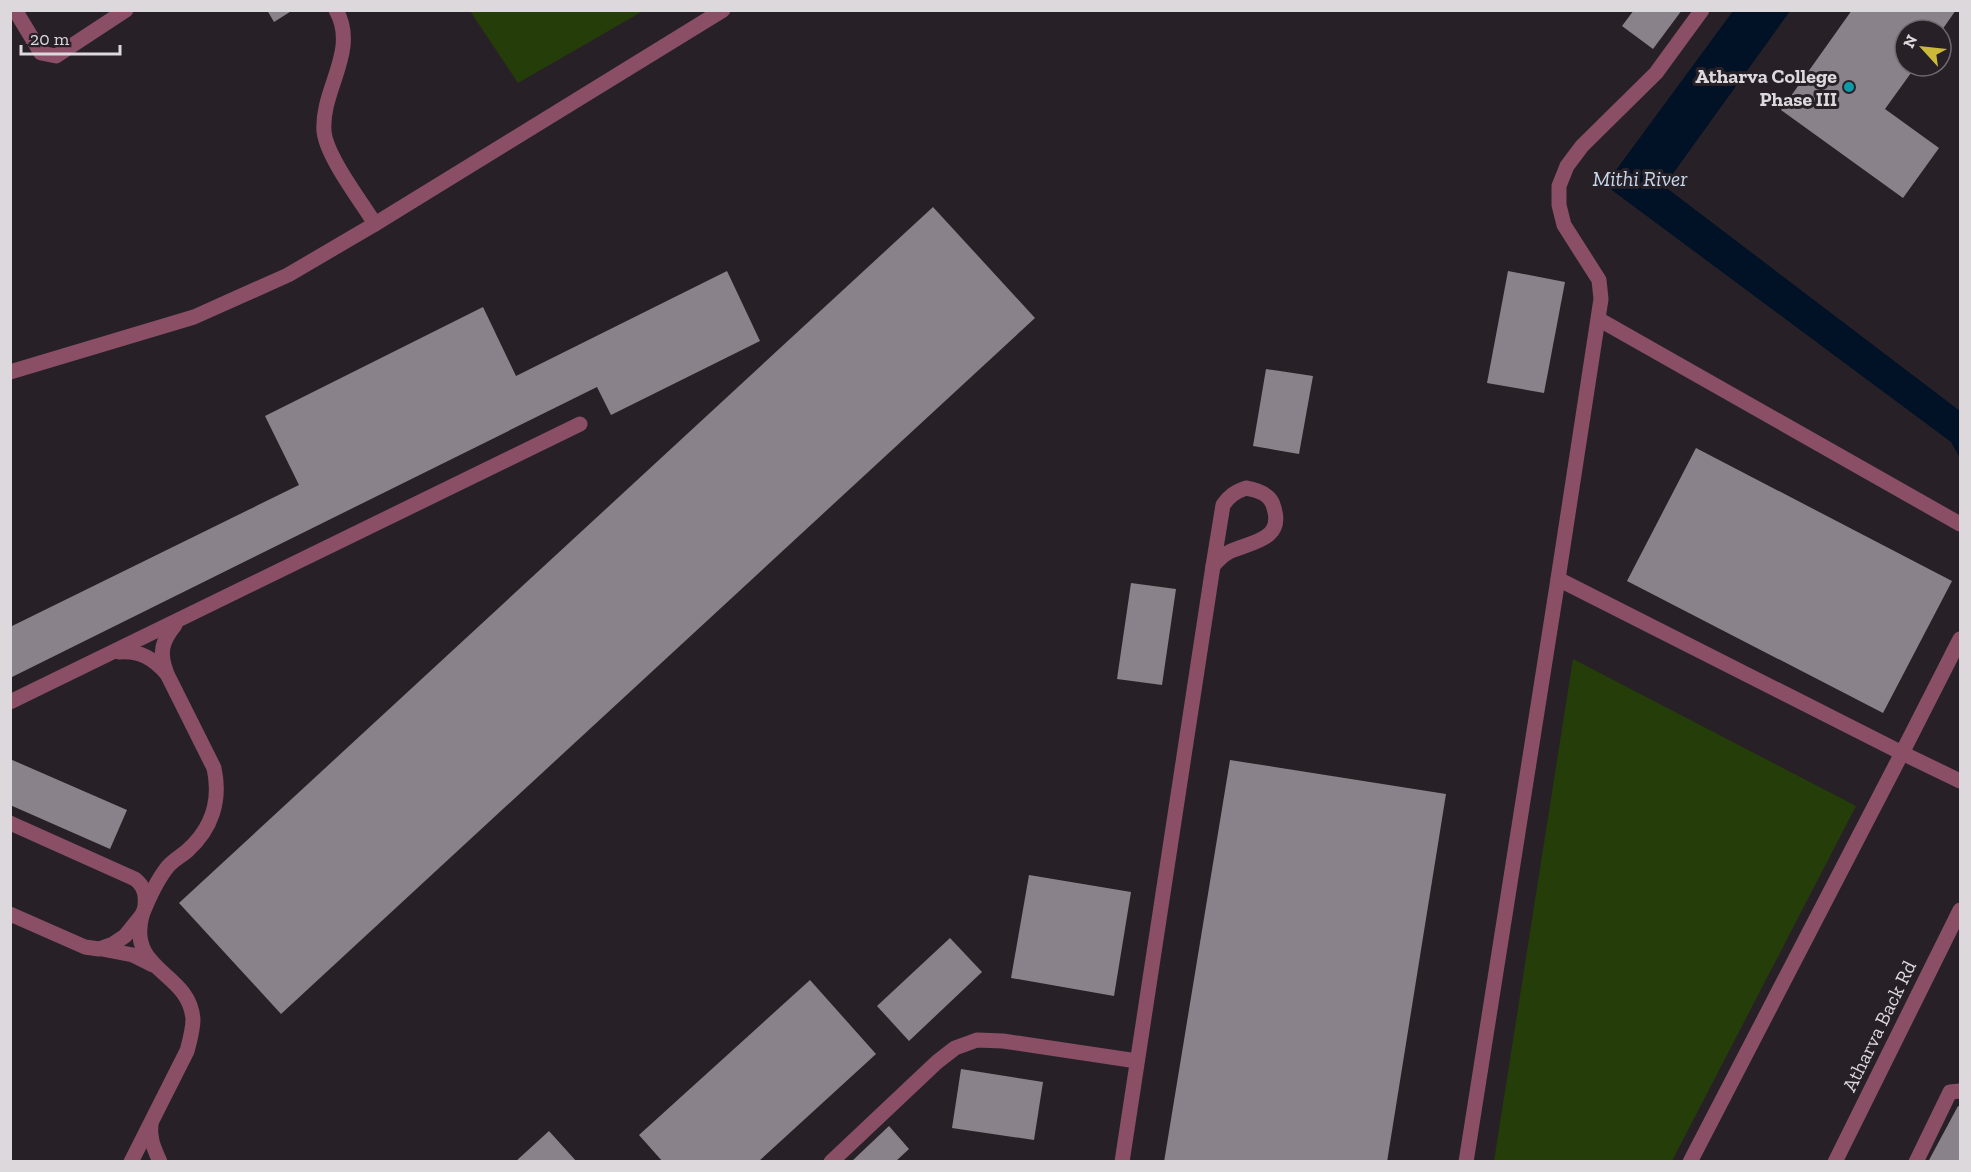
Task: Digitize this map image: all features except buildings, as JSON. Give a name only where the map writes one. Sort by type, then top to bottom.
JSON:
[{"type":"street","points":[[15,10],[41,53],[56,56],[126,10]]},
{"type":"street","points":[[336,10],[345,34],[342,57],[326,108],[324,131],[330,151],[375,224]]},
{"type":"street","points":[[10,372],[194,317],[288,275],[723,10]]},
{"type":"street","points":[[1466,1161],[1600,320],[1599,280],[1564,225],[1558,205],[1558,186],[1582,146],[1656,73],[1702,10]]},
{"type":"street","points":[[1600,320],[1950,516],[1960,524]]},
{"type":"street","points":[[10,702],[580,424]]},
{"type":"street","points":[[1122,1161],[1213,566],[1223,505],[1236,491],[1246,488],[1264,494],[1271,500],[1275,509],[1274,527],[1269,535],[1263,540],[1229,552],[1213,566]]},
{"type":"street","points":[[1558,579],[1960,781]]},
{"type":"street","points":[[135,879],[151,878],[187,851],[201,837],[211,820],[216,803],[218,784],[214,768],[167,674],[162,659],[164,639],[180,620]]},
{"type":"street","points":[[1690,1161],[1960,639]]},
{"type":"street","points":[[114,653],[128,651],[148,657],[167,674]]},
{"type":"street","points":[[10,823],[135,879],[144,890],[143,911],[138,929],[140,941],[146,956],[154,966]]},
{"type":"street","points":[[99,949],[125,936],[143,911],[166,868]]},
{"type":"street","name":"Atharva Back Rd","points":[[1835,1161],[1960,910]]},
{"type":"street","points":[[10,914],[85,948],[133,955],[169,976],[188,1003],[193,1017],[192,1035],[187,1051],[131,1161]]},
{"type":"street","points":[[831,1161],[937,1062],[955,1048],[977,1040],[1003,1041],[1137,1062]]},
{"type":"street","points":[[1916,1161],[1950,1092],[1960,1091]]},
{"type":"street","points":[[151,1120],[152,1144],[160,1161]]},
{"type":"green space","points":[[470,11],[643,11],[518,83]]},
{"type":"green space","points":[[1573,659],[1856,806],[1672,1161],[1494,1161]]},
{"type":"water","name":"Mithi River","points":[[1733,11],[1790,11],[1664,186],[1960,411],[1960,458],[1951,442],[1605,185]]},
{"type":"place","name":"Atharva College Phase III","points":[[1849,87]]}]
